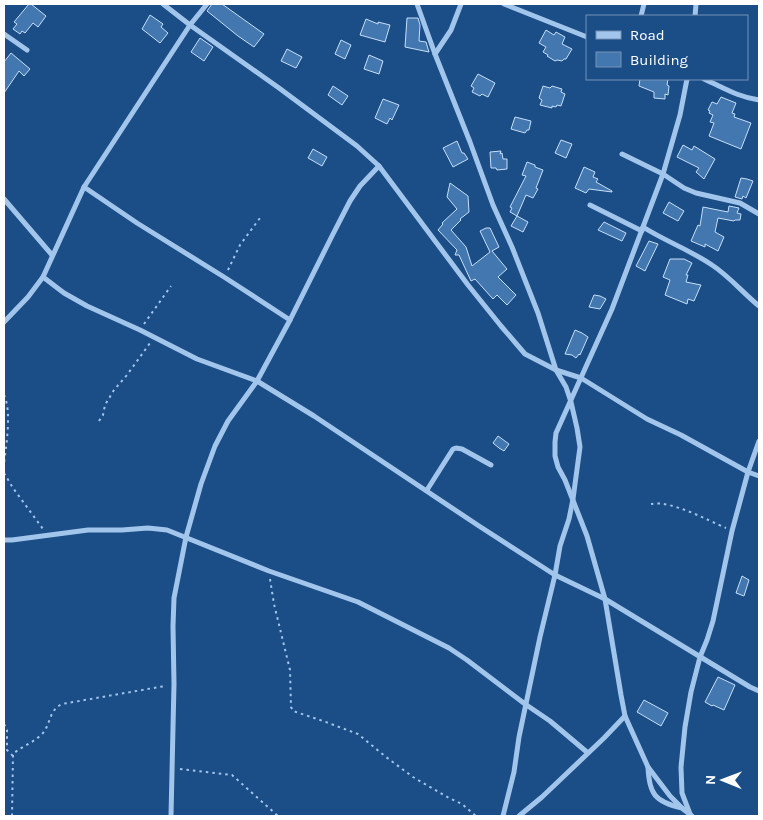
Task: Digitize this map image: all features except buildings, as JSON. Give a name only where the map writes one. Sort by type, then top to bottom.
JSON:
[{"type":"street","points":[[163,4],[334,128],[379,166],[500,326],[526,354],[556,370],[581,378],[647,419],[759,476]]},
{"type":"street","points":[[4,322],[28,298],[43,277],[84,187],[190,25],[207,4]]},
{"type":"street","points":[[418,4],[435,54],[493,205],[538,313],[556,370],[566,387],[577,428],[580,448],[569,519],[560,546],[525,704],[514,772],[503,816]]},
{"type":"street","points":[[435,54],[451,30],[460,4]]},
{"type":"street","points":[[504,4],[586,37]]},
{"type":"street","points":[[4,34],[27,50]]},
{"type":"street","points":[[687,80],[680,115],[663,174],[612,309],[556,433],[555,456],[588,536],[605,599],[625,716],[648,767],[670,796],[691,815]]},
{"type":"street","points":[[706,80],[736,95],[759,100]]},
{"type":"street","points":[[622,154],[663,174],[690,191],[740,203],[759,214]]},
{"type":"street","points":[[171,816],[174,598],[186,537],[201,484],[215,446],[228,421],[258,381],[350,201],[360,186],[379,166]]},
{"type":"street","points":[[84,187],[152,233],[290,320]]},
{"type":"street","points":[[4,199],[52,255]]},
{"type":"street","points":[[590,205],[711,264],[723,272],[759,306]]},
{"type":"street","points":[[43,277],[79,302],[197,359],[258,381],[555,575],[605,599],[759,691]]},
{"type":"street","points":[[691,815],[682,794],[681,767],[691,692],[700,657],[713,621],[732,531],[748,472],[759,441]]},
{"type":"street","points":[[427,490],[453,449],[462,449],[491,465]]},
{"type":"street","points":[[4,540],[88,530],[148,528],[167,530],[268,572],[358,602],[449,648],[550,720],[588,753]]},
{"type":"street","points":[[519,816],[542,797],[625,716]]},
{"type":"street","points":[[648,767],[648,782],[651,792],[661,801],[683,808]]},
{"type":"path","points":[[224,277],[240,245],[260,218]]},
{"type":"path","points":[[140,330],[171,286]]},
{"type":"path","points":[[99,421],[104,415],[105,405],[114,390],[154,337]]},
{"type":"path","points":[[4,395],[7,403],[7,430],[4,464]]},
{"type":"path","points":[[4,473],[47,535]]},
{"type":"path","points":[[651,504],[664,504],[732,531]]},
{"type":"path","points":[[268,572],[290,670],[291,707],[293,712],[358,734],[413,777],[462,804],[476,816]]},
{"type":"path","points":[[12,816],[14,752],[43,732],[53,710],[57,706],[174,684]]},
{"type":"path","points":[[4,724],[7,730],[7,750],[13,756]]},
{"type":"path","points":[[172,768],[232,775],[278,816]]}]
